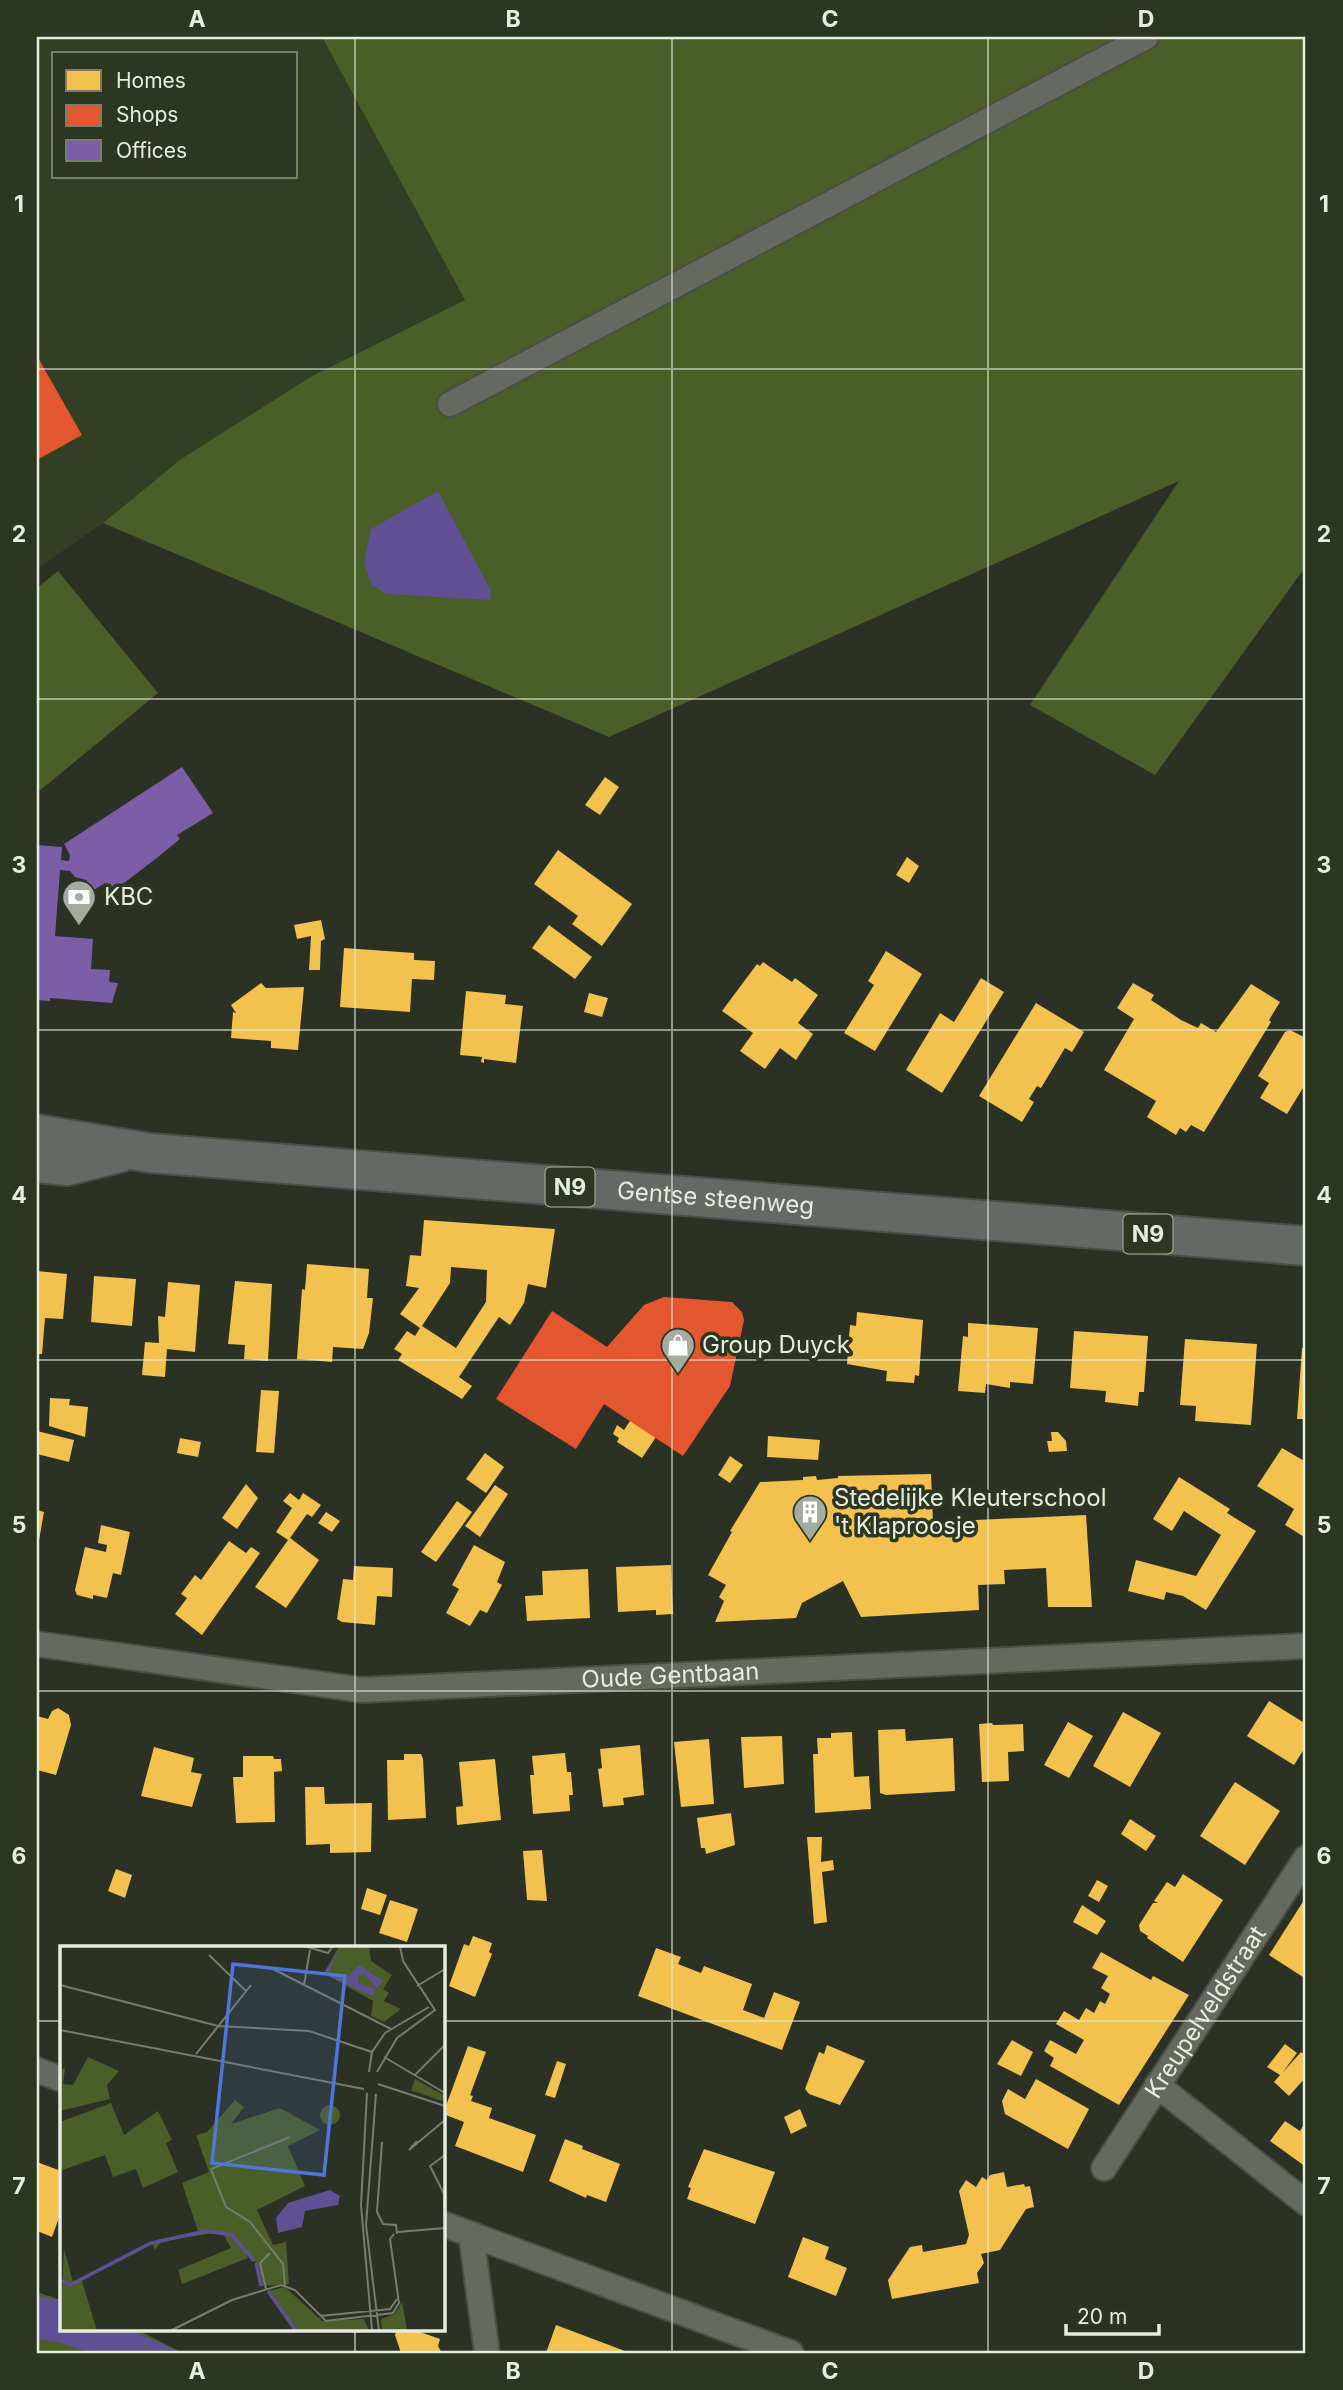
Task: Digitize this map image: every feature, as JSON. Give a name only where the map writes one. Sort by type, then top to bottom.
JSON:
[{"type":"main road","name":"Gentse steenweg","points":[[37,1135],[63,1137],[127,1150],[1306,1246]]},
{"type":"main road","name":"Gentse steenweg","points":[[37,1163],[67,1166],[127,1150]]},
{"type":"street","points":[[450,404],[1146,37]]},
{"type":"street","name":"Oude Gentbaan","points":[[37,1644],[362,1690],[1306,1646]]},
{"type":"street","name":"Kreupelveldstraat","points":[[1104,2168],[1306,1858]]},
{"type":"street","points":[[37,2070],[60,2079]]},
{"type":"street","points":[[1157,2085],[1306,2203]]},
{"type":"street","points":[[444,2224],[791,2353]]},
{"type":"street","points":[[471,2234],[487,2353]]},
{"type":"shaded area","points":[[37,37],[322,37],[465,300],[312,376],[181,459],[103,523],[37,569]]},
{"type":"shaded area","points":[[438,491],[490,589],[491,600],[386,594],[371,584],[364,563],[371,529]]},
{"type":"shaded area","points":[[37,2296],[60,2300],[60,2330],[130,2330],[183,2353],[91,2353],[58,2342],[37,2339]]},
{"type":"green space","points":[[322,37],[1306,37],[1306,566],[1155,775],[1030,705],[1179,481],[609,737],[103,523],[181,459],[312,376],[465,300]]},
{"type":"green space","points":[[58,571],[158,693],[37,793],[37,588]]},
{"type":"green space","points":[[37,2292],[60,2300],[60,2330],[138,2330],[183,2353],[37,2353]]},
{"type":"building: Homes","points":[[605,777],[619,787],[600,815],[585,805]]},
{"type":"building: Homes","points":[[558,850],[632,904],[602,946],[572,924],[578,916],[534,884]]},
{"type":"building: Homes","points":[[907,857],[919,866],[909,883],[896,875]]},
{"type":"building: Homes","points":[[321,920],[325,939],[321,941],[320,970],[309,970],[311,936],[297,939],[294,925]]},
{"type":"building: Homes","points":[[549,925],[592,957],[575,979],[532,948]]},
{"type":"building: Homes","points":[[344,948],[414,953],[414,960],[435,961],[434,980],[412,979],[410,1012],[340,1007]]},
{"type":"building: Homes","points":[[886,951],[922,974],[875,1051],[844,1033],[874,985],[868,981]]},
{"type":"building: Homes","points":[[763,962],[792,982],[795,978],[818,995],[798,1023],[813,1034],[796,1060],[780,1048],[765,1069],[740,1051],[753,1033],[722,1011],[757,964],[760,966]]},
{"type":"building: Homes","points":[[981,978],[1004,992],[942,1093],[906,1070],[940,1013],[954,1022]]},
{"type":"building: Homes","points":[[261,983],[266,988],[304,987],[298,1050],[271,1048],[271,1041],[231,1038],[233,1012],[236,1013],[231,1005]]},
{"type":"building: Homes","points":[[1133,983],[1154,995],[1151,1000],[1181,1020],[1198,1028],[1201,1023],[1216,1032],[1251,984],[1280,1002],[1269,1020],[1271,1022],[1204,1132],[1191,1125],[1186,1132],[1180,1128],[1176,1135],[1147,1117],[1156,1101],[1104,1070],[1134,1019],[1117,1008]]},
{"type":"building: Homes","points":[[466,991],[506,995],[505,1004],[523,1006],[516,1063],[484,1059],[484,1063],[481,1062],[482,1057],[460,1055]]},
{"type":"building: Homes","points":[[589,993],[608,998],[602,1017],[584,1012]]},
{"type":"building: Homes","points":[[1036,1003],[1084,1032],[1072,1052],[1065,1048],[1041,1088],[1037,1086],[1029,1099],[1034,1102],[1022,1122],[979,1096]]},
{"type":"building: Homes","points":[[1290,1030],[1306,1038],[1306,1083],[1287,1114],[1260,1098],[1269,1083],[1258,1076],[1285,1032]]},
{"type":"building: Homes","points":[[424,1220],[555,1229],[546,1288],[528,1284],[524,1303],[510,1325],[499,1317],[459,1377],[472,1386],[462,1399],[398,1360],[402,1354],[394,1349],[407,1331],[415,1336],[420,1328],[400,1314],[419,1288],[406,1286],[410,1255],[421,1256]],"holes":[[[451,1267],[487,1270],[486,1302],[456,1348],[422,1326],[450,1283]]]},
{"type":"building: Homes","points":[[307,1264],[369,1269],[367,1298],[373,1298],[369,1333],[363,1349],[333,1347],[332,1362],[297,1359],[302,1289],[305,1290]]},
{"type":"building: Homes","points":[[37,1271],[67,1274],[63,1319],[45,1318],[42,1354],[37,1354]]},
{"type":"building: Homes","points":[[94,1276],[136,1279],[132,1326],[91,1322]]},
{"type":"building: Homes","points":[[235,1281],[272,1284],[268,1361],[244,1359],[245,1345],[228,1344]]},
{"type":"building: Homes","points":[[168,1282],[200,1285],[195,1352],[167,1349],[165,1377],[142,1375],[145,1342],[159,1343],[158,1316],[165,1317]]},
{"type":"building: Homes","points":[[857,1312],[923,1320],[919,1376],[915,1375],[914,1383],[886,1381],[887,1371],[847,1364],[850,1325],[856,1326]]},
{"type":"building: Homes","points":[[968,1323],[1038,1328],[1033,1384],[1010,1382],[1010,1388],[986,1384],[985,1393],[958,1391],[963,1336],[968,1337]]},
{"type":"building: Homes","points":[[1074,1331],[1148,1336],[1144,1392],[1139,1392],[1138,1406],[1105,1402],[1106,1391],[1070,1388]]},
{"type":"building: Homes","points":[[1185,1339],[1257,1344],[1251,1425],[1195,1421],[1196,1406],[1180,1405]]},
{"type":"building: Homes","points":[[1302,1348],[1306,1348],[1306,1419],[1297,1419]]},
{"type":"building: Homes","points":[[261,1390],[279,1391],[274,1453],[256,1452]]},
{"type":"building: Homes","points":[[50,1398],[70,1399],[69,1405],[88,1407],[85,1437],[49,1426]]},
{"type":"building: Homes","points":[[630,1421],[656,1437],[642,1458],[617,1442],[619,1438],[613,1434],[617,1425],[624,1430]]},
{"type":"building: Homes","points":[[37,1431],[74,1440],[69,1462],[37,1454]]},
{"type":"building: Homes","points":[[1051,1432],[1058,1432],[1066,1441],[1067,1451],[1049,1452],[1047,1441],[1052,1441]]},
{"type":"building: Homes","points":[[768,1436],[820,1440],[818,1460],[767,1457]]},
{"type":"building: Homes","points":[[180,1438],[201,1442],[198,1457],[177,1453]]},
{"type":"building: Homes","points":[[1282,1448],[1306,1462],[1306,1538],[1285,1525],[1294,1509],[1257,1486]]},
{"type":"building: Homes","points":[[485,1453],[504,1467],[486,1493],[466,1479]]},
{"type":"building: Homes","points":[[730,1456],[743,1465],[730,1483],[718,1475]]},
{"type":"building: Homes","name":"Stedelijke Kleuterschool 't Klaproosje","points":[[931,1474],[933,1522],[1086,1515],[1092,1607],[1048,1607],[1046,1568],[1004,1570],[1005,1584],[978,1585],[979,1610],[861,1617],[843,1581],[802,1603],[796,1618],[715,1622],[724,1601],[719,1597],[726,1585],[708,1575],[732,1532],[730,1531],[760,1482],[803,1480],[803,1477],[816,1476],[817,1480],[838,1476]]},
{"type":"building: Homes","points":[[1179,1477],[1230,1509],[1227,1513],[1256,1531],[1206,1610],[1183,1596],[1166,1592],[1164,1600],[1128,1591],[1136,1560],[1196,1576],[1221,1535],[1184,1511],[1172,1531],[1153,1519]]},
{"type":"building: Homes","points":[[246,1484],[258,1498],[237,1529],[222,1518]]},
{"type":"building: Homes","points":[[495,1485],[508,1494],[480,1537],[465,1526]]},
{"type":"building: Homes","points":[[290,1493],[299,1500],[303,1493],[321,1505],[312,1517],[307,1514],[290,1538],[319,1560],[286,1608],[255,1587],[288,1540],[276,1532],[292,1508],[283,1501]]},
{"type":"building: Homes","points":[[457,1501],[472,1512],[436,1562],[421,1552]]},
{"type":"building: Homes","points":[[37,1510],[44,1512],[38,1546],[37,1546]]},
{"type":"building: Homes","points":[[326,1512],[340,1521],[332,1532],[318,1523]]},
{"type":"building: Homes","points":[[101,1525],[130,1532],[121,1575],[113,1573],[107,1598],[93,1595],[93,1599],[77,1595],[75,1590],[85,1547],[106,1552],[107,1545],[98,1543]]},
{"type":"building: Homes","points":[[229,1541],[246,1553],[251,1547],[260,1553],[202,1635],[175,1614],[187,1598],[181,1594],[195,1575],[201,1580]]},
{"type":"building: Homes","points":[[474,1545],[505,1562],[497,1582],[502,1585],[487,1613],[480,1610],[470,1626],[446,1613],[459,1589],[452,1585]]},
{"type":"building: Homes","points":[[671,1565],[673,1614],[656,1615],[656,1610],[618,1612],[616,1567]]},
{"type":"building: Homes","points":[[354,1566],[393,1568],[392,1597],[377,1596],[375,1625],[342,1622],[337,1619],[343,1579],[353,1580]]},
{"type":"building: Homes","points":[[588,1569],[590,1618],[527,1621],[525,1596],[543,1595],[542,1571]]},
{"type":"building: Homes","points":[[1269,1701],[1306,1724],[1306,1746],[1294,1765],[1247,1736]]},
{"type":"building: Homes","points":[[58,1708],[69,1715],[71,1725],[56,1775],[37,1770],[37,1716],[48,1719],[52,1711]]},
{"type":"building: Homes","points":[[1123,1712],[1161,1733],[1130,1787],[1093,1766]]},
{"type":"building: Homes","points":[[1068,1722],[1093,1736],[1069,1778],[1044,1765]]},
{"type":"building: Homes","points":[[979,1724],[1023,1724],[1024,1751],[1008,1752],[1009,1781],[982,1782]]},
{"type":"building: Homes","points":[[905,1729],[906,1741],[953,1738],[955,1791],[886,1795],[880,1793],[878,1730]]},
{"type":"building: Homes","points":[[852,1732],[854,1777],[869,1776],[871,1809],[815,1813],[813,1754],[818,1754],[817,1738],[831,1738],[831,1733]]},
{"type":"building: Homes","points":[[782,1736],[784,1784],[744,1788],[741,1737]]},
{"type":"building: Homes","points":[[709,1739],[714,1804],[681,1807],[674,1742]]},
{"type":"building: Homes","points":[[640,1745],[644,1795],[623,1798],[624,1805],[603,1807],[598,1769],[602,1768],[600,1749]]},
{"type":"building: Homes","points":[[154,1747],[194,1758],[191,1772],[202,1774],[192,1807],[141,1796]]},
{"type":"building: Homes","points":[[565,1753],[567,1772],[571,1772],[573,1795],[569,1795],[570,1811],[533,1814],[530,1775],[534,1775],[532,1756]]},
{"type":"building: Homes","points":[[404,1754],[421,1754],[423,1759],[426,1818],[388,1820],[387,1760],[404,1760]]},
{"type":"building: Homes","points":[[243,1756],[273,1756],[274,1759],[281,1759],[282,1771],[274,1772],[275,1822],[236,1823],[233,1777],[243,1777]]},
{"type":"building: Homes","points":[[495,1759],[501,1820],[457,1825],[456,1807],[463,1806],[459,1762]]},
{"type":"building: Homes","points":[[1235,1782],[1280,1811],[1245,1865],[1200,1836]]},
{"type":"building: Homes","points":[[305,1787],[324,1787],[325,1804],[372,1803],[371,1852],[330,1853],[330,1844],[306,1845]]},
{"type":"building: Homes","points":[[731,1813],[735,1845],[706,1854],[705,1848],[701,1848],[697,1818]]},
{"type":"building: Homes","points":[[1130,1819],[1156,1836],[1146,1851],[1121,1834]]},
{"type":"building: Homes","points":[[807,1837],[822,1837],[821,1862],[833,1860],[834,1870],[822,1872],[827,1922],[814,1924]]},
{"type":"building: Homes","points":[[542,1850],[547,1901],[527,1900],[523,1851]]},
{"type":"building: Homes","points":[[116,1869],[132,1875],[125,1898],[108,1891]]},
{"type":"building: Homes","points":[[1183,1874],[1223,1900],[1183,1962],[1147,1938],[1148,1936],[1140,1931],[1139,1925],[1153,1903],[1158,1903],[1154,1901],[1167,1882],[1175,1887]]},
{"type":"building: Homes","points":[[1097,1880],[1108,1886],[1099,1902],[1088,1896]]},
{"type":"building: Homes","points":[[367,1888],[387,1895],[380,1915],[361,1909]]},
{"type":"building: Homes","points":[[1306,1897],[1306,1979],[1269,1955]]},
{"type":"building: Homes","points":[[390,1900],[418,1909],[407,1942],[379,1933]]},
{"type":"building: Homes","points":[[1082,1905],[1106,1921],[1097,1935],[1073,1922]]},
{"type":"building: Homes","points":[[473,1936],[492,1943],[489,1952],[492,1954],[475,1997],[449,1986],[464,1944],[469,1946]]},
{"type":"building: Homes","points":[[656,1948],[681,1957],[678,1964],[701,1973],[704,1966],[752,1984],[743,2010],[764,2018],[774,1992],[800,2002],[782,2050],[638,1996]]},
{"type":"building: Homes","points":[[1101,1952],[1151,1980],[1153,1976],[1189,1995],[1119,2105],[1050,2066],[1054,2058],[1044,2051],[1050,2040],[1076,2054],[1084,2040],[1056,2024],[1064,2011],[1079,2020],[1086,2008],[1094,2013],[1100,2001],[1105,2004],[1110,1994],[1101,1988],[1108,1976],[1092,1968]]},
{"type":"building: Homes","points":[[1012,2040],[1033,2052],[1021,2076],[997,2064]]},
{"type":"building: Homes","points":[[1285,2044],[1297,2053],[1283,2072],[1301,2052],[1306,2056],[1306,2077],[1289,2096],[1274,2082],[1280,2075],[1267,2067]]},
{"type":"building: Homes","points":[[827,2045],[865,2061],[840,2105],[809,2094],[805,2089],[819,2052],[824,2054]]},
{"type":"building: Homes","points":[[468,2046],[486,2052],[470,2095],[473,2096],[471,2101],[492,2108],[489,2118],[536,2135],[523,2172],[455,2146],[464,2122],[444,2114]]},
{"type":"building: Homes","points":[[557,2061],[566,2064],[555,2098],[545,2095]]},
{"type":"building: Homes","points":[[1036,2079],[1089,2109],[1068,2149],[1005,2114],[1002,2101],[1008,2089],[1025,2099]]},
{"type":"building: Homes","points":[[800,2109],[807,2126],[791,2134],[784,2117]]},
{"type":"building: Homes","points":[[1285,2121],[1300,2131],[1306,2121],[1306,2167],[1270,2141]]},
{"type":"building: Homes","points":[[565,2139],[620,2164],[606,2202],[587,2195],[586,2198],[549,2181]]},
{"type":"building: Homes","points":[[704,2149],[775,2172],[755,2224],[687,2199],[691,2188],[688,2187]]},
{"type":"building: Homes","points":[[37,2162],[60,2171],[60,2215],[52,2237],[37,2231]]},
{"type":"building: Homes","points":[[1004,2172],[1007,2187],[1024,2184],[1025,2187],[1030,2186],[1034,2207],[1026,2209],[1000,2250],[981,2254],[984,2263],[977,2273],[979,2283],[892,2299],[888,2280],[910,2247],[922,2245],[923,2252],[966,2244],[969,2235],[959,2191],[966,2180],[976,2187],[982,2177],[987,2180],[990,2175]]},
{"type":"building: Homes","points":[[803,2237],[829,2247],[825,2259],[847,2268],[836,2296],[788,2277]]},
{"type":"building: Homes","points":[[556,2325],[625,2351],[625,2353],[546,2353]]},
{"type":"building: Homes","points":[[397,2330],[421,2330],[440,2339],[438,2346],[442,2353],[401,2353],[395,2335]]},
{"type":"building: Shops","points":[[37,356],[82,435],[37,460]]},
{"type":"building: Shops","name":"Group Duyck","points":[[664,1297],[732,1302],[742,1312],[744,1320],[730,1386],[683,1456],[604,1404],[576,1449],[496,1399],[552,1311],[607,1347],[644,1305]]},
{"type":"building: Offices","points":[[182,767],[213,813],[177,835],[180,839],[111,893],[105,883],[94,890],[86,880],[75,877],[70,871],[60,870],[55,936],[93,939],[91,969],[110,970],[109,982],[118,983],[112,1003],[50,998],[50,1001],[37,1000],[37,845],[62,847],[61,860],[69,861],[70,855],[64,844]]},
{"type":"place","name":"KBC","points":[[79,927]]},
{"type":"place","name":"Group Duyck","points":[[678,1375]]},
{"type":"place","name":"Stedelijke Kleuterschool 't Klaproosje","points":[[810,1542]]}]
